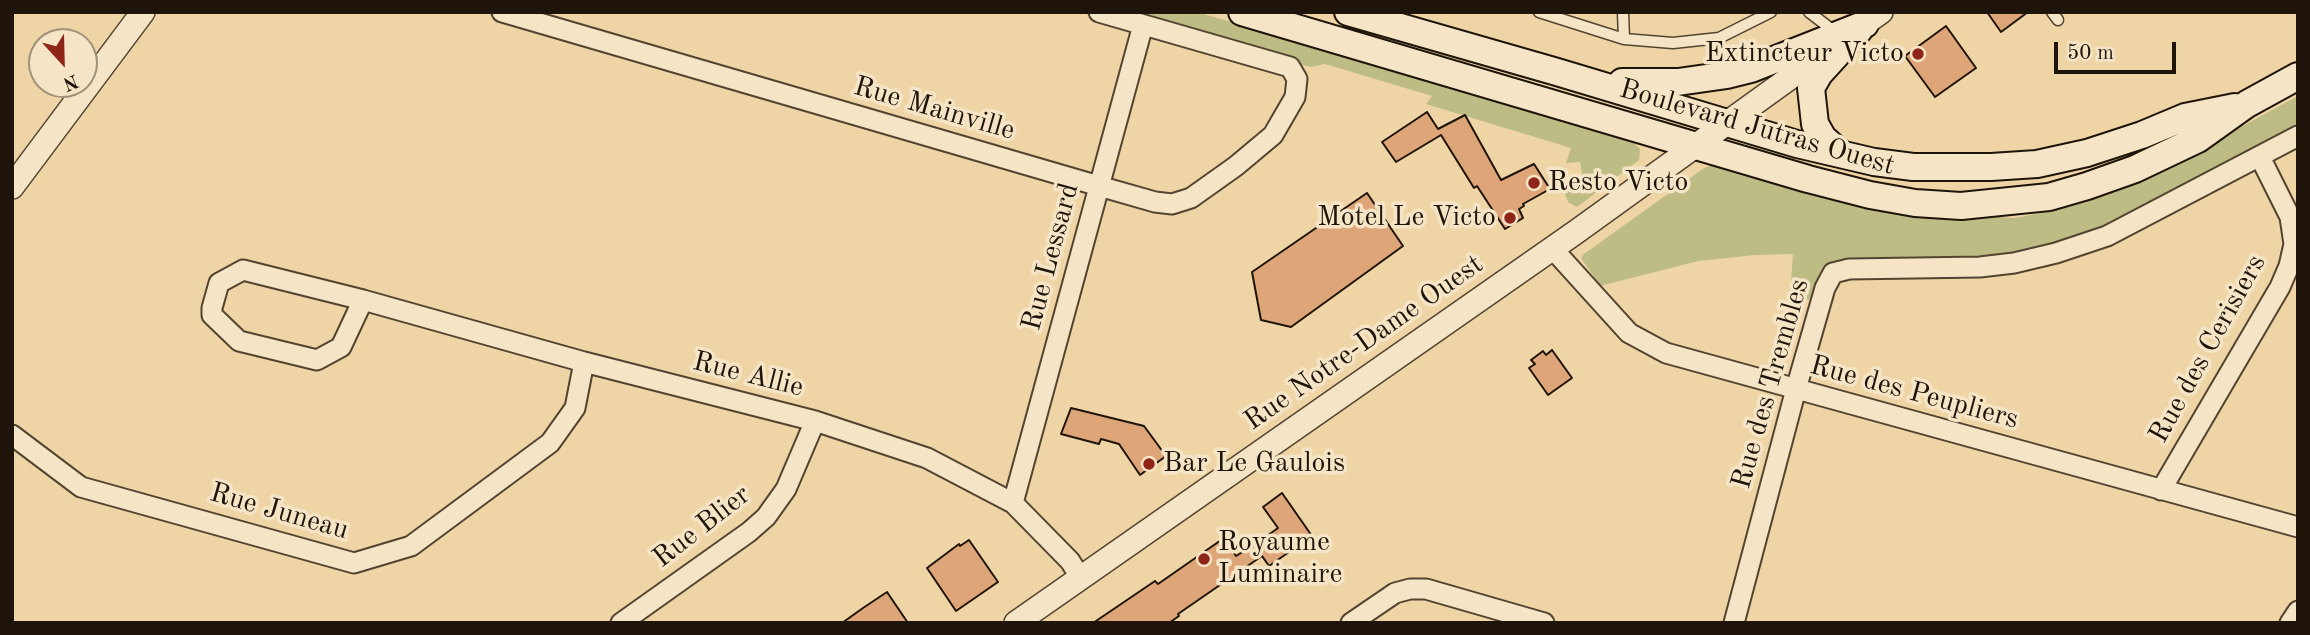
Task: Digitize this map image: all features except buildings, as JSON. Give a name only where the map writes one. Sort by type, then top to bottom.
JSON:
[{"type":"main road","name":"Boulevard Jutras Ouest","points":[[1242,12],[1870,195],[1915,203],[1961,206],[2049,197],[2134,169],[2198,139],[2247,104],[2298,76]]},
{"type":"main road","name":"Boulevard Jutras Ouest","points":[[1348,12],[1797,144],[1874,162],[1913,167],[2037,164],[2087,153],[2143,135],[2185,117],[2247,104]]},
{"type":"main road","points":[[1586,80],[1702,80],[1751,69],[1873,18]]},
{"type":"main road","points":[[1841,154],[1823,138],[1815,124],[1811,88],[1819,74],[1873,18]]},
{"type":"street","points":[[12,187],[144,12]]},
{"type":"street","name":"Rue Mainville","points":[[502,12],[1154,202],[1172,204],[1191,198],[1273,135],[1295,97],[1297,79],[1290,67],[1143,25]]},
{"type":"street","points":[[1099,12],[1143,25]]},
{"type":"street","name":"Rue Notre-Dame Ouest","points":[[1020,622],[1080,577],[1698,146],[1873,18]]},
{"type":"street","name":"Rue Lessard","points":[[1013,503],[1143,25]]},
{"type":"street","name":"Rue des Trembles","points":[[1734,623],[1796,389],[1825,288],[1833,273],[1849,269],[1980,267],[2014,263],[2056,253],[2107,236],[2298,136]]},
{"type":"street","name":"Rue des Cerisiers","points":[[2161,489],[2280,287],[2289,266],[2294,244],[2290,216],[2260,157]]},
{"type":"street","name":"Rue des Peupliers","points":[[1552,248],[1629,333],[1666,353],[2298,527]]},
{"type":"street","name":"Rue Allie","points":[[363,300],[341,347],[317,360],[239,341],[212,315],[219,283],[243,270],[363,300],[584,362],[815,421],[927,458],[1013,503],[1070,561],[1080,577]]},
{"type":"street","name":"Rue Juneau","points":[[12,435],[81,486],[354,563],[411,546],[550,443],[575,408],[584,362]]},
{"type":"street","name":"Rue Blier","points":[[621,623],[766,517],[786,489],[815,421]]},
{"type":"street","points":[[1351,623],[1395,593],[1410,589],[1426,589],[1541,622]]},
{"type":"street","points":[[2290,623],[2298,611]]},
{"type":"lane","points":[[1539,12],[1625,39],[1673,43],[1719,38],[1771,12]]},
{"type":"lane","points":[[1623,12],[1625,39]]},
{"type":"lane","points":[[1809,12],[1839,34]]},
{"type":"green space","points":[[1118,12],[1197,12],[1630,139],[1640,149],[1639,160],[1577,207],[1568,202],[1564,191],[1583,180],[1580,162],[1566,163],[1571,148],[1426,104],[1432,96],[1325,64],[1310,67]]},
{"type":"green space","points":[[2298,96],[2298,124],[2109,225],[2056,244],[2010,253],[1825,269],[1809,300],[1790,298],[1793,254],[1698,261],[1600,286],[1581,258],[1704,168],[1713,165],[1724,164],[1942,213],[2015,218],[2061,209],[2122,188]]},
{"type":"place","name":"Extincteur Victo","points":[[1918,54]]},
{"type":"place","name":"Resto Victo","points":[[1534,183]]},
{"type":"place","name":"Motel Le Victo","points":[[1510,218]]},
{"type":"place","name":"Bar Le Gaulois","points":[[1149,464]]},
{"type":"place","name":"Royaume Luminaire","points":[[1204,559]]}]
